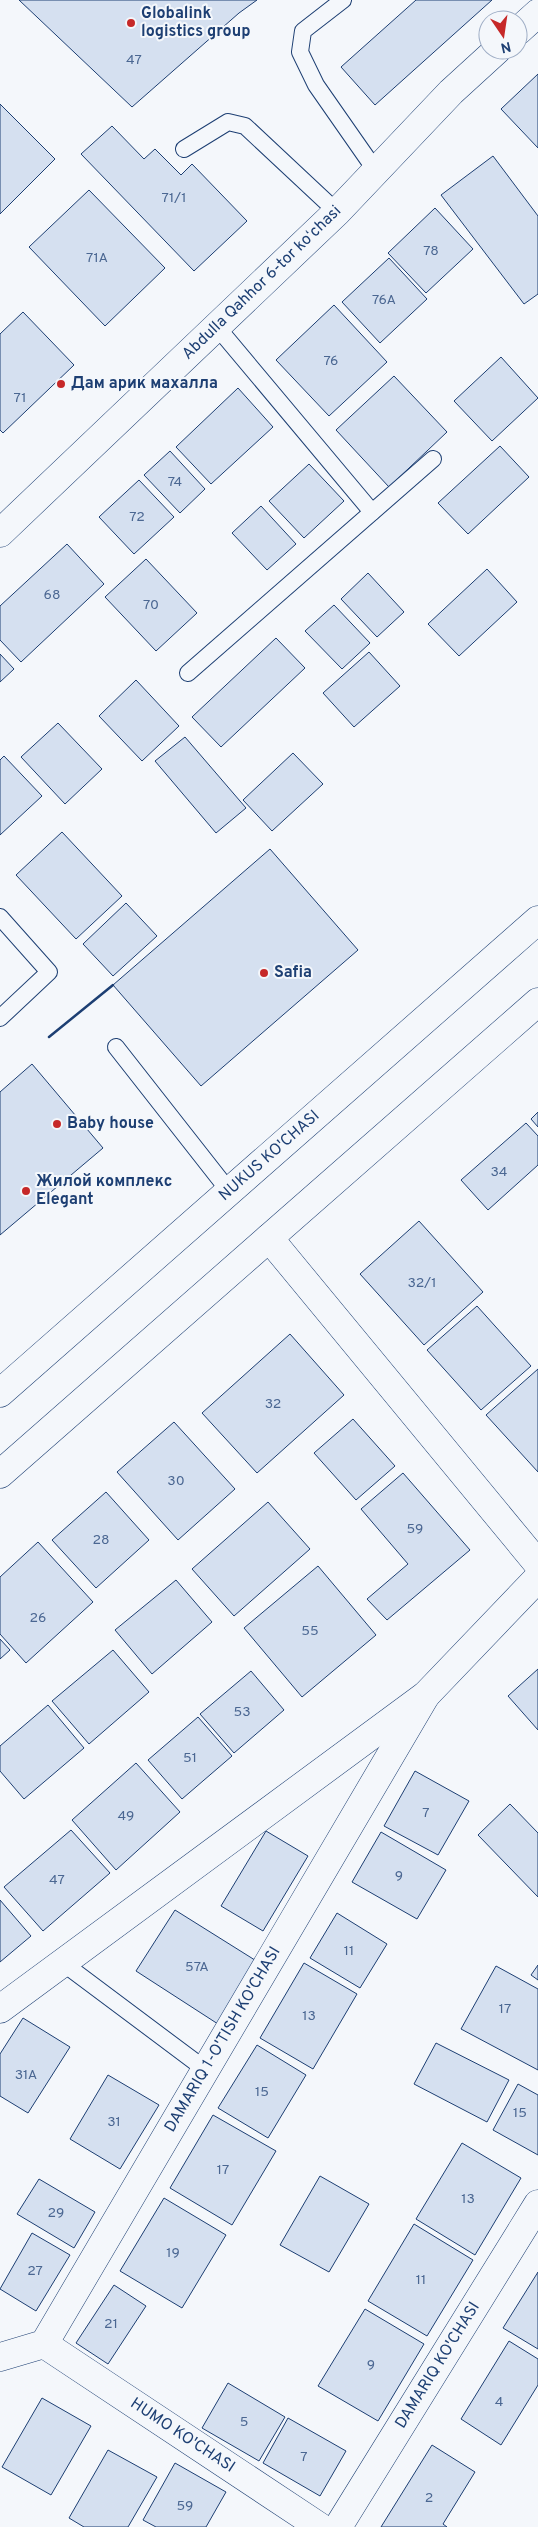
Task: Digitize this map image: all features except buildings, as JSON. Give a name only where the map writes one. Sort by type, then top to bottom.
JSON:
[{"type":"street","points":[[528,22],[538,13]]},
{"type":"street","name":"Abdulla Qahhor 6-tor koʻchasi","points":[[0,533],[337,212],[451,92],[487,60]]},
{"type":"street","name":"NUKUS KO'CHASI","points":[[0,1393],[538,920]]},
{"type":"street","points":[[0,1474],[538,1002]]},
{"type":"street","points":[[269,1238],[538,1564]]},
{"type":"street","name":"DAMARIQ 1-O'TISH KO'CHASI","points":[[0,2010],[426,1695],[538,1578]]},
{"type":"street","name":"DAMARIQ 1-O'TISH KO'CHASI","points":[[44,2344],[426,1695]]},
{"type":"street","name":"DAMARIQ KO'CHASI","points":[[338,2527],[538,2204]]},
{"type":"street","points":[[0,2357],[44,2344]]},
{"type":"street","name":"HUMO KO'CHASI","points":[[44,2344],[320,2527]]},
{"type":"lane","points":[[343,0],[302,31],[300,52],[316,85],[376,171]]},
{"type":"lane","points":[[184,149],[228,122],[246,126],[337,212]]},
{"type":"lane","points":[[217,327],[372,512]]},
{"type":"lane","points":[[188,673],[433,459]]},
{"type":"lane","points":[[0,918],[49,972],[0,1018]]},
{"type":"lane","points":[[116,1047],[230,1191]]},
{"type":"lane","points":[[63,1963],[206,2070]]},
{"type":"wall","points":[[49,1037],[113,985]]},
{"type":"place","name":"Globalink logistics group","points":[[131,23]]},
{"type":"place","name":"Дам арик махалла","points":[[61,384]]},
{"type":"place","name":"Safia","points":[[264,973]]},
{"type":"place","name":"Baby house","points":[[57,1124]]},
{"type":"place","name":"Жилой комплекс Elegant","points":[[26,1191]]}]
